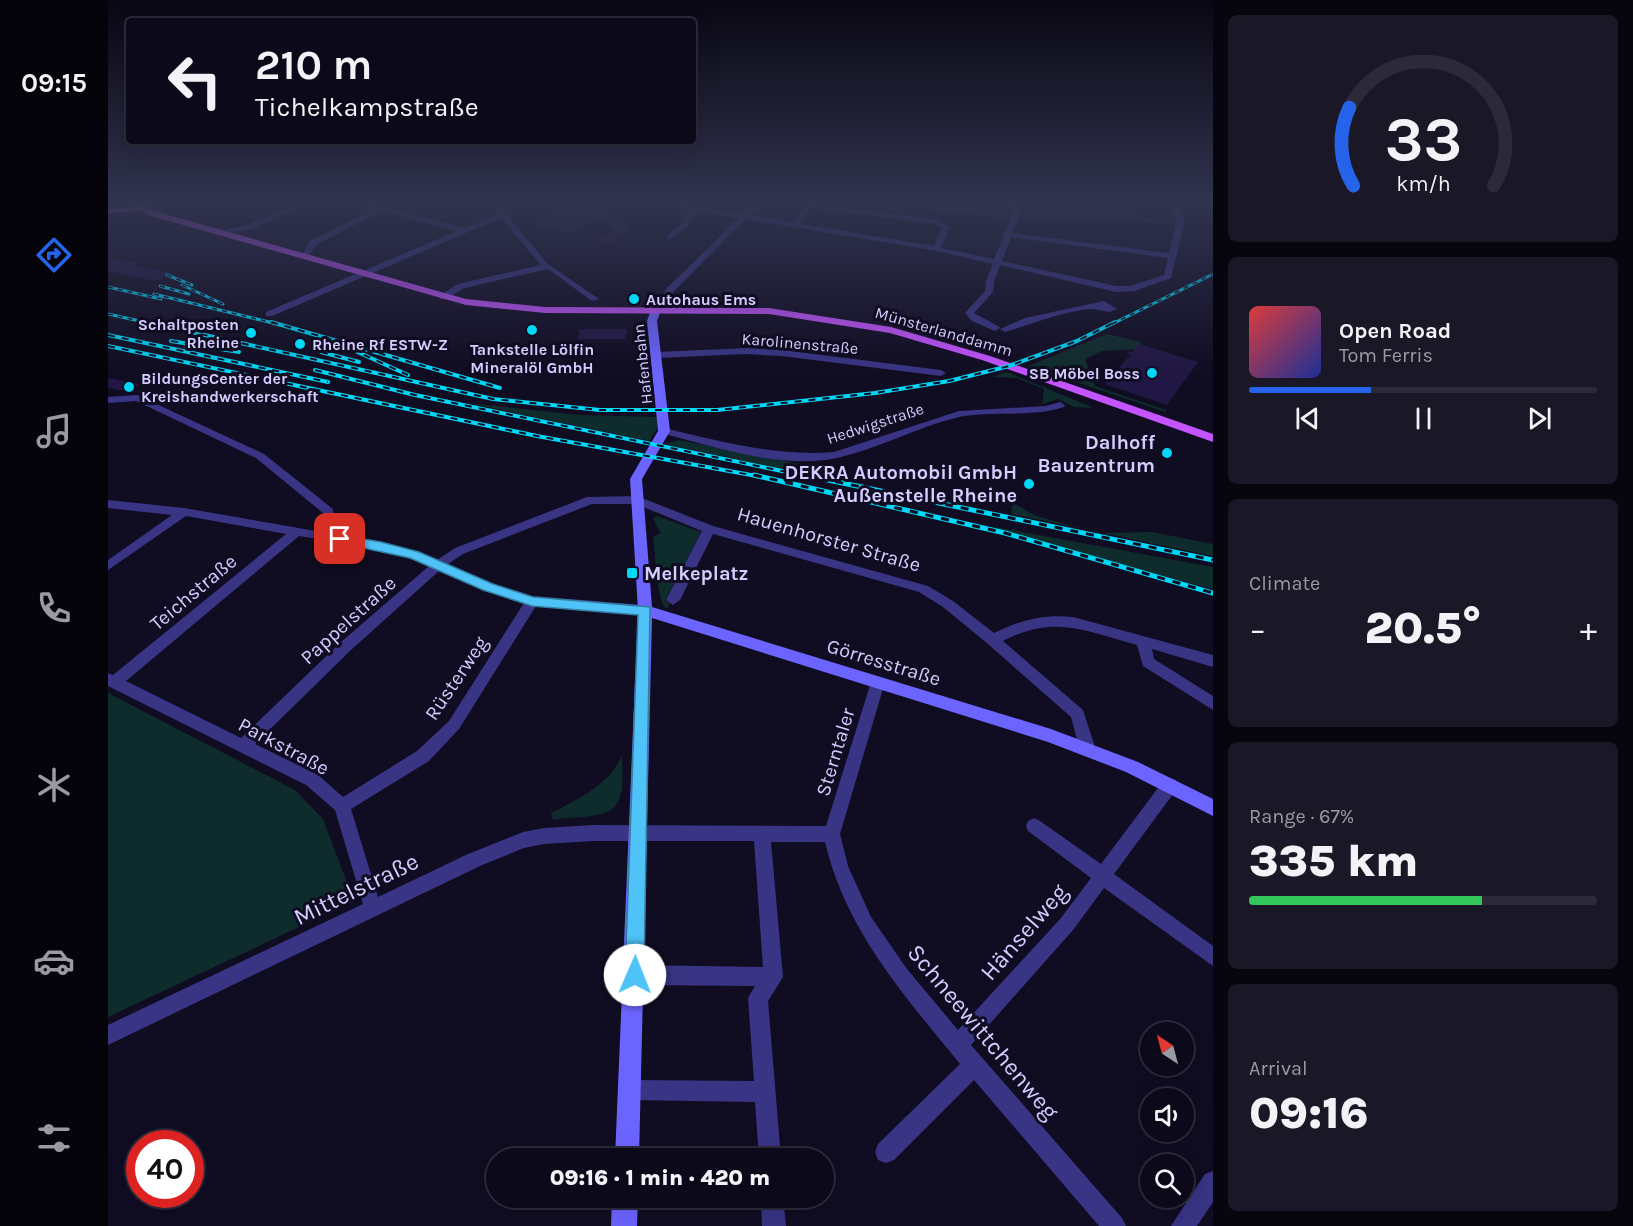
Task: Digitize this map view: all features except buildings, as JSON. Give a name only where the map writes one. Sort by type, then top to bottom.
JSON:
[{"type":"main road","name":"Münsterlanddamm","points":[[320,259],[443,297],[524,309],[769,311],[891,330],[986,358],[1213,438]]},
{"type":"street","points":[[269,314],[396,259]]},
{"type":"street","points":[[542,259],[595,299]]},
{"type":"street","name":"Hafenbahn","points":[[664,431],[652,321],[656,310],[671,289],[701,259]]},
{"type":"street","points":[[984,259],[1121,290],[1166,278],[1171,259]]},
{"type":"street","points":[[997,262],[990,281],[989,292],[969,313],[975,319],[1000,328],[1094,307]]},
{"type":"street","points":[[443,297],[461,286],[548,266]]},
{"type":"street","name":"Karolinenstraße","points":[[657,355],[746,351],[782,353],[941,373]]},
{"type":"street","points":[[108,400],[137,398],[260,456],[329,512],[329,521],[319,536]]},
{"type":"street","name":"Hedwigstraße","points":[[664,431],[791,458],[815,458],[835,455],[958,414],[1047,409],[1060,405]]},
{"type":"street","points":[[627,1148],[635,975],[645,610],[636,478],[664,431]]},
{"type":"street","name":"Pappelstraße","points":[[243,746],[346,646],[438,565],[459,551],[591,500],[637,500]]},
{"type":"street","name":"Hauenhorster Straße","points":[[637,500],[709,529],[923,589],[948,604],[993,640],[1078,714],[1088,750]]},
{"type":"street","points":[[108,504],[183,512],[381,546],[438,565],[488,587],[532,602],[645,610]]},
{"type":"street","points":[[108,566],[183,512]]},
{"type":"street","points":[[673,600],[709,529]]},
{"type":"street","name":"Teichstraße","points":[[112,680],[296,532]]},
{"type":"street","name":"Rüsterweg","points":[[342,806],[423,756],[454,725],[532,602]]},
{"type":"street","name":"Görresstraße","points":[[645,610],[961,707],[1088,750],[1170,785]]},
{"type":"street","points":[[993,640],[1028,622],[1051,619],[1073,622],[1213,661]]},
{"type":"street","points":[[1143,642],[1148,662],[1213,704]]},
{"type":"street","name":"Parkstraße","points":[[112,680],[312,780],[342,806]]},
{"type":"street","name":"Sterntaler","points":[[832,834],[878,682]]},
{"type":"street","points":[[1170,785],[1213,808]]},
{"type":"street","name":"Hänselweg","points":[[958,1045],[1067,924],[1170,785]]},
{"type":"street","points":[[342,806],[373,908]]},
{"type":"street","points":[[1034,825],[1213,957]]},
{"type":"street","points":[[638,833],[832,834]]},
{"type":"street","name":"Mittelstraße","points":[[108,1035],[373,908],[523,840],[543,836],[638,833]]},
{"type":"street","points":[[762,834],[773,977],[758,998],[769,1148]]},
{"type":"street","name":"Schneewittchenweg","points":[[832,834],[838,868],[853,904],[900,979],[1114,1226]]},
{"type":"street","points":[[635,975],[773,977]]},
{"type":"street","points":[[886,1152],[974,1065]]},
{"type":"street","points":[[629,1090],[765,1092]]},
{"type":"street","points":[[1183,1226],[1213,1182]]},
{"type":"street","points":[[624,1226],[625,1208]]},
{"type":"street","points":[[773,1208],[774,1226]]},
{"type":"green space","points":[[1107,334],[1141,342],[1135,349],[1102,351],[1085,359],[1095,386],[1166,410],[1165,412],[1028,366]]},
{"type":"green space","points":[[1007,372],[1094,408],[1074,407],[1058,399],[1042,404],[1044,389],[1017,378],[992,377]]},
{"type":"green space","points":[[468,403],[579,415],[658,417],[657,429],[649,441]]},
{"type":"green space","points":[[679,440],[827,469],[825,478],[665,444]]},
{"type":"green space","points":[[1013,503],[1036,516],[1088,530],[1011,514]]},
{"type":"green space","points":[[657,516],[701,532],[665,601],[670,603],[667,609],[663,605],[657,576],[653,537],[661,533],[653,519]]},
{"type":"green space","points":[[990,526],[1213,567],[1213,589],[1122,565]]},
{"type":"green space","points":[[1152,532],[1213,544],[1213,556],[1102,533]]},
{"type":"green space","points":[[108,693],[295,790],[323,819],[354,901],[108,1017]]},
{"type":"green space","points":[[622,755],[622,787],[616,805],[601,814],[553,820],[551,813],[601,783],[617,766]]},
{"type":"railway","points":[[1112,324],[1213,274]]},
{"type":"railway","points":[[167,275],[192,285]]},
{"type":"railway","points":[[182,285],[223,304]]},
{"type":"railway","points":[[160,286],[189,294]]},
{"type":"railway","points":[[108,287],[161,299]]},
{"type":"railway","points":[[154,294],[277,324]]},
{"type":"railway","points":[[108,314],[153,324]]},
{"type":"railway","points":[[146,322],[493,399],[600,410],[717,410],[875,393],[949,381],[1009,366],[1077,341],[1115,322]]},
{"type":"railway","points":[[271,322],[500,388]]},
{"type":"railway","points":[[108,335],[328,382]]},
{"type":"railway","points":[[171,341],[239,352]]},
{"type":"railway","points":[[108,346],[537,436],[762,477]]},
{"type":"railway","points":[[351,349],[408,375]]},
{"type":"railway","points":[[321,352],[359,362]]},
{"type":"railway","points":[[315,370],[415,395],[811,477]]},
{"type":"railway","points":[[754,475],[1005,533],[1213,593]]},
{"type":"railway","points":[[804,475],[1213,560]]},
{"type":"place","name":"Autohaus Ems","points":[[634,299]]},
{"type":"place","name":"Tankstelle Lölfin Mineralöl GmbH","points":[[532,330]]},
{"type":"place","name":"Schaltposten Rheine","points":[[251,333]]},
{"type":"place","name":"Rheine Rf ESTW-Z","points":[[300,344]]},
{"type":"place","name":"SB Möbel Boss","points":[[1152,373]]},
{"type":"place","name":"BildungsCenter der Kreishandwerkerschaft","points":[[129,387]]},
{"type":"place","name":"Dalhoff Bauzentrum","points":[[1167,453]]},
{"type":"place","name":"DEKRA Automobil GmbH Außenstelle Rheine","points":[[1029,484]]},
{"type":"place","name":"Melkeplatz","points":[[632,573]]},
{"type":"route","points":[[340,539],[415,555],[488,587],[532,602],[645,610],[635,975]]}]
